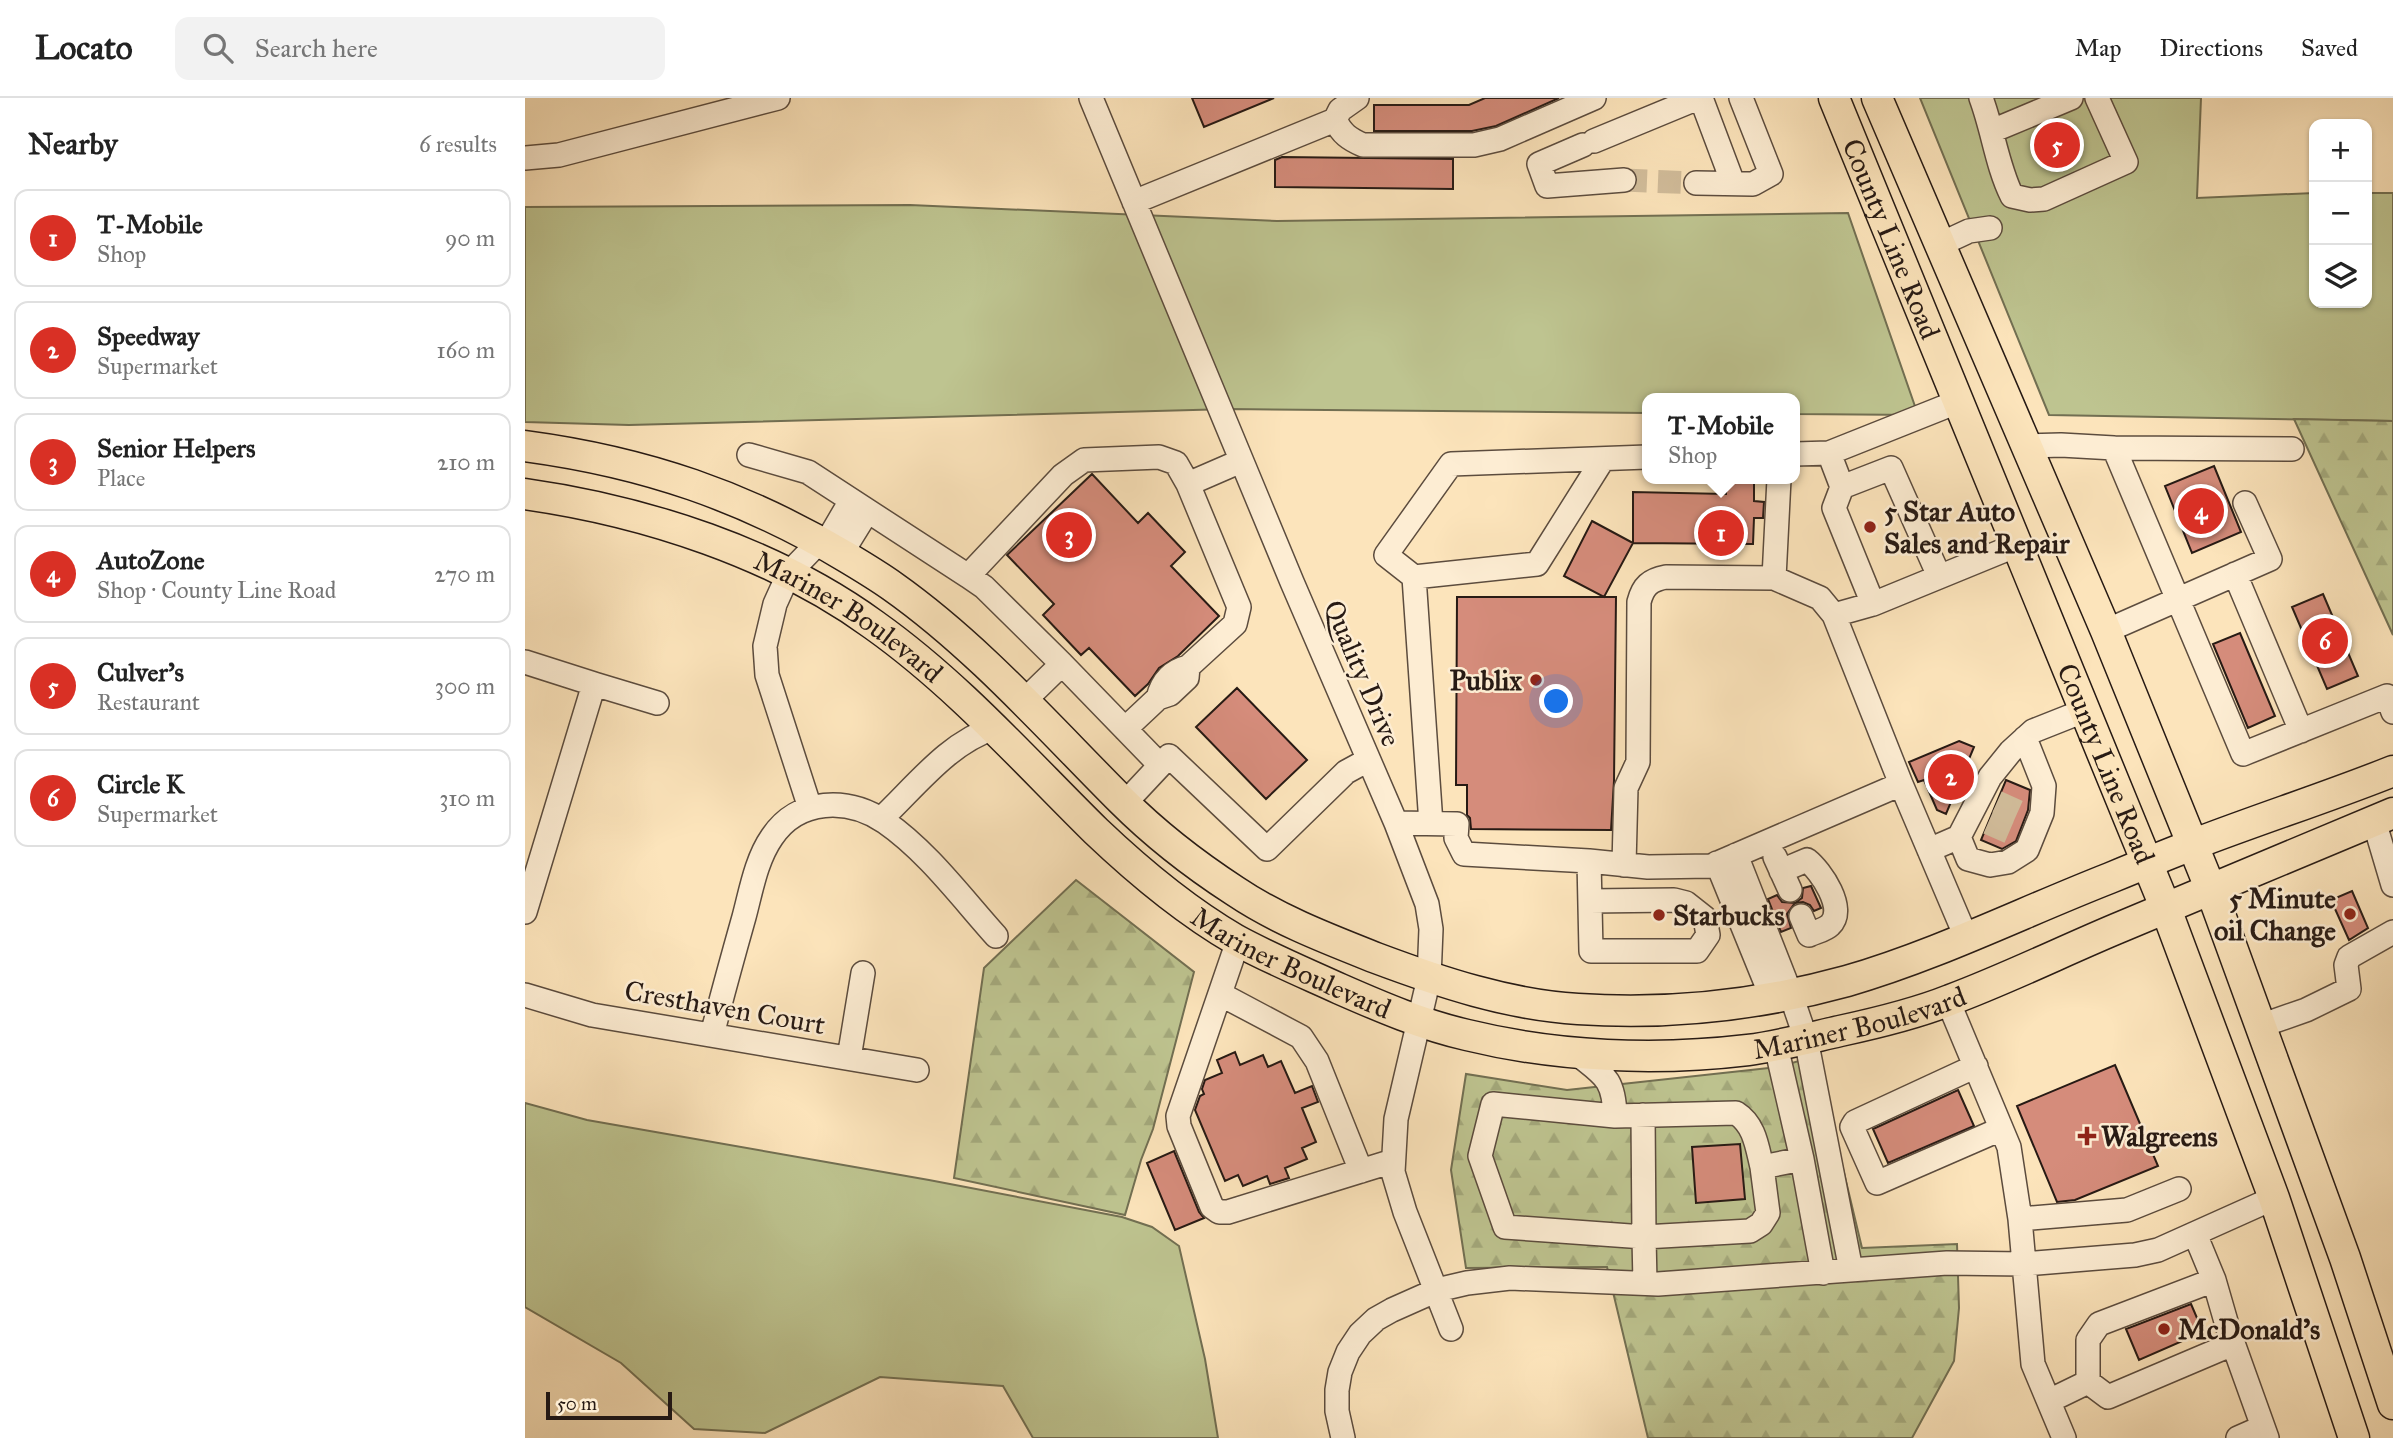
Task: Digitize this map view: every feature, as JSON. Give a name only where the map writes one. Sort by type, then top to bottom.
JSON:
[{"type":"main road","name":"County Line Road","points":[[1833,98],[2149,863],[2274,1198],[2354,1438]]},
{"type":"main road","name":"County Line Road","points":[[1877,98],[2028,446],[2211,890],[2345,1258],[2393,1404]]},
{"type":"main road","name":"Mariner Boulevard","points":[[525,446],[595,457],[689,482],[740,502],[828,547],[891,585],[943,626],[1153,831],[1237,893],[1323,937],[1429,978],[1486,993],[1575,1009],[1688,1009],[1782,996],[1851,980],[1966,937],[2192,844],[2393,771]]},
{"type":"main road","name":"Mariner Boulevard","points":[[525,495],[573,501],[661,523],[789,573],[876,626],[930,669],[995,728],[1123,857],[1159,886],[1238,941],[1373,1004],[1465,1035],[1518,1045],[1575,1052],[1688,1054],[1776,1046],[1865,1026],[1948,1001],[2383,817]]},
{"type":"main road","points":[[1080,814],[1125,803]]},
{"type":"main road","points":[[1776,1046],[1782,996]]},
{"type":"street","points":[[525,158],[559,155],[722,105],[778,98]]},
{"type":"street","name":"Quality Drive","points":[[1091,98],[1241,461],[1396,823],[1427,904],[1431,929],[1429,978],[1396,1119],[1392,1172],[1451,1329]]},
{"type":"street","points":[[1134,202],[1335,120],[1340,110],[1357,98]]},
{"type":"street","points":[[1335,120],[1348,139],[1363,145],[1474,145],[1500,139],[1594,98]]},
{"type":"street","points":[[1624,180],[1546,186],[1539,164],[1699,98],[1733,183]]},
{"type":"street","points":[[1696,183],[1753,184],[1771,174],[1741,98]]},
{"type":"street","points":[[1981,98],[1993,131],[2006,184],[2012,196],[2030,200],[2044,199],[2126,162],[2097,98]]},
{"type":"street","points":[[1993,131],[2071,98]]},
{"type":"street","points":[[1941,244],[1969,231],[1990,228]]},
{"type":"street","points":[[1800,454],[1829,453],[1957,402]]},
{"type":"street","points":[[2028,446],[2292,449]]},
{"type":"street","points":[[2114,448],[2243,754],[2387,696],[2393,712]]},
{"type":"street","points":[[1829,453],[1842,487],[1834,508],[1873,604]]},
{"type":"street","points":[[749,455],[808,472],[984,587],[1160,765]]},
{"type":"street","points":[[968,576],[1063,475],[1084,460],[1159,457],[1176,463],[1188,484],[1239,607],[1235,624],[1188,667],[1187,678],[1170,694],[1158,698],[1125,729]]},
{"type":"street","points":[[1603,459],[1537,564],[1414,577],[1386,555],[1451,464],[1642,457]]},
{"type":"street","points":[[1188,484],[1241,461]]},
{"type":"street","points":[[1842,487],[1891,468],[1939,576]]},
{"type":"street","points":[[1774,578],[1779,484]]},
{"type":"street","points":[[2106,631],[2270,559],[2245,503]]},
{"type":"street","points":[[810,808],[767,675],[765,646],[775,604],[789,573],[862,520],[860,506]]},
{"type":"street","points":[[1834,615],[1873,604],[2017,545]]},
{"type":"street","points":[[2235,574],[2301,731]]},
{"type":"street","points":[[1414,577],[1431,824]]},
{"type":"street","points":[[1624,864],[1626,788],[1638,762],[1638,614],[1643,588],[1654,579],[1666,577],[1774,578],[1820,598],[1834,615],[1901,784],[1966,937]]},
{"type":"street","points":[[525,662],[657,703]]},
{"type":"street","points":[[1023,702],[1062,664]]},
{"type":"street","points":[[525,912],[594,684]]},
{"type":"street","points":[[1929,850],[1959,837],[1979,820],[1989,798],[1997,768],[2025,738],[2033,731],[2085,710]]},
{"type":"street","points":[[881,820],[955,747],[977,734],[995,728]]},
{"type":"street","points":[[1959,837],[1968,859],[1990,865],[2008,862],[2027,850],[2029,828],[2042,813],[2044,786],[2025,738]]},
{"type":"street","points":[[1125,803],[1169,756],[1267,849],[1346,772],[1368,760]]},
{"type":"street","points":[[1396,823],[1457,824],[1456,838],[1464,853],[1679,867],[1711,866],[1901,784]]},
{"type":"street","points":[[712,1035],[756,870],[772,837],[787,820],[810,808],[831,803],[856,808],[897,830],[996,936]]},
{"type":"street","points":[[2383,817],[2393,885]]},
{"type":"street","points":[[1769,842],[1785,881],[1807,860],[1823,876],[1836,908],[1835,918],[1830,926],[1809,935],[1801,916]]},
{"type":"street","points":[[1727,859],[1782,996],[1806,1039],[1851,1270]]},
{"type":"street","points":[[1589,861],[1591,951],[1697,951],[1708,935],[1705,918],[1686,903],[1674,900],[1590,901]]},
{"type":"street","points":[[2260,1026],[2307,1010],[2349,989],[2346,965],[2349,957],[2393,932]]},
{"type":"street","points":[[1238,941],[1178,1116],[1179,1126],[1212,1207],[1219,1212],[1228,1212],[1393,1161]]},
{"type":"street","points":[[849,1058],[863,973]]},
{"type":"street","points":[[1220,994],[1301,1037],[1317,1060],[1361,1171]]},
{"type":"street","name":"Cresthaven Court","points":[[525,995],[592,1015],[917,1070]]},
{"type":"street","points":[[1948,1001],[2008,1147],[2020,1219],[2033,1364],[2064,1438]]},
{"type":"street","points":[[1776,1046],[1802,1159],[1823,1273]]},
{"type":"street","points":[[1575,1052],[1608,1078],[1614,1097],[1615,1116]]},
{"type":"street","points":[[1976,1066],[1855,1122],[1852,1127],[1877,1183],[2001,1129]]},
{"type":"street","points":[[1493,1104],[1615,1116],[1736,1113],[1745,1118],[1751,1127],[1762,1167],[1768,1213],[1761,1224],[1750,1231],[1644,1237],[1504,1227],[1480,1156],[1493,1104]]},
{"type":"street","points":[[1643,1115],[1645,1283]]},
{"type":"street","points":[[1762,1167],[1802,1159]]},
{"type":"street","points":[[2020,1219],[2127,1210],[2179,1189]]},
{"type":"street","points":[[1343,1438],[1337,1411],[1337,1390],[1340,1372],[1348,1352],[1360,1334],[1376,1320],[1437,1290],[1510,1278],[1645,1283],[1947,1264],[2024,1264],[2135,1255],[2158,1250],[2274,1198]]},
{"type":"street","points":[[2196,1234],[2265,1432],[2238,1438]]},
{"type":"street","points":[[2088,1382],[2088,1340],[2099,1324],[2214,1280]]},
{"type":"street","points":[[2088,1382],[2108,1396],[2228,1346],[2229,1332]]},
{"type":"street","points":[[2049,1401],[2088,1382]]},
{"type":"green space","points":[[1920,98],[2201,98],[2197,198],[2309,193],[2309,308],[2372,308],[2372,193],[2393,193],[2393,421],[2049,415]]},
{"type":"green space","points":[[910,205],[1277,221],[1848,213],[1918,415],[1800,414],[1800,393],[1642,393],[1642,413],[1230,409],[629,425],[525,422],[525,207]]},
{"type":"green space","points":[[2294,419],[2393,421],[2393,635]]},
{"type":"green space","points":[[1076,880],[1194,972],[1153,1129],[1125,1215],[954,1178],[984,968]]},
{"type":"green space","points":[[1816,1056],[1862,1248],[1957,1244],[1959,1308],[1954,1361],[1912,1438],[1648,1438],[1607,1267],[1466,1268],[1451,1170],[1466,1074],[1567,1090],[1778,1067]]},
{"type":"green space","points":[[525,1103],[587,1120],[929,1180],[1122,1217],[1152,1227],[1179,1246],[1205,1359],[1218,1438],[1033,1438],[1003,1386],[880,1377],[765,1433],[694,1429],[621,1363],[525,1307]]},
{"type":"building","points":[[1192,98],[1274,98],[1204,127]]},
{"type":"building","points":[[1485,98],[1559,98],[1496,126],[1472,131],[1374,131],[1374,105],[1469,105]]},
{"type":"building","points":[[1282,157],[1453,159],[1453,189],[1275,187],[1275,160]]},
{"type":"building","points":[[2214,466],[2241,532],[2192,553],[2165,486]]},
{"type":"building","points":[[1092,474],[1138,523],[1148,513],[1185,552],[1171,566],[1219,616],[1178,656],[1159,668],[1135,696],[1089,648],[1081,655],[1043,615],[1054,604],[1007,555]]},
{"type":"building","points":[[1726,484],[1754,484],[1754,501],[1764,502],[1763,518],[1754,518],[1753,544],[1633,543],[1633,492],[1726,494]]},
{"type":"building","points":[[1592,521],[1633,543],[1604,597],[1564,576]]},
{"type":"building","points":[[2323,594],[2358,676],[2327,689],[2292,607]]},
{"type":"building","name":"Publix","points":[[1457,597],[1616,597],[1611,830],[1471,829],[1467,815],[1467,785],[1456,785]]},
{"type":"building","points":[[2240,633],[2275,716],[2248,728],[2213,644]]},
{"type":"building","points":[[1237,688],[1307,760],[1266,799],[1196,727]]},
{"type":"building","points":[[1959,741],[1974,747],[1946,814],[1937,810],[1924,780],[1918,782],[1909,762]]},
{"type":"building","points":[[2006,780],[2030,790],[2028,810],[2016,841],[2002,849],[1981,840]]},
{"type":"building","points":[[1811,886],[1821,908],[1814,911],[1810,905],[1803,902],[1795,903],[1802,898],[1803,888]]},
{"type":"building","name":"5 Minute oil Change","points":[[2352,891],[2368,928],[2349,940],[2331,900]]},
{"type":"building","points":[[1777,895],[1782,902],[1795,903],[1787,914],[1791,928],[1781,932],[1768,899]]},
{"type":"building","points":[[1235,1052],[1240,1065],[1263,1055],[1268,1067],[1281,1061],[1295,1093],[1312,1086],[1318,1102],[1302,1108],[1316,1142],[1302,1148],[1307,1159],[1285,1168],[1289,1178],[1270,1184],[1267,1176],[1243,1186],[1238,1175],[1225,1181],[1195,1110],[1200,1096],[1204,1094],[1202,1089],[1205,1080],[1222,1073],[1217,1060]]},
{"type":"building","name":"Walgreens","points":[[2115,1065],[2158,1166],[2075,1200],[2057,1202],[2017,1106]]},
{"type":"building","points":[[1958,1090],[1974,1126],[1888,1163],[1873,1129]]},
{"type":"building","points":[[1740,1144],[1745,1199],[1696,1203],[1692,1147]]},
{"type":"building","points":[[1174,1151],[1199,1212],[1204,1218],[1175,1230],[1147,1163]]},
{"type":"building","name":"McDonald's","points":[[2191,1304],[2203,1332],[2139,1360],[2126,1329]]},
{"type":"tunnel","points":[[1624,180],[1696,183]]},
{"type":"tunnel","points":[[1997,802],[2026,815]]},
{"type":"tunnel","points":[[1988,823],[2018,836]]},
{"type":"place","name":"Culver's","points":[[2057,145]]},
{"type":"place","name":"AutoZone","points":[[2201,511]]},
{"type":"place","name":"5 Star Auto Sales and Repair","points":[[1870,527]]},
{"type":"place","name":"T-Mobile","points":[[1721,533]]},
{"type":"place","name":"Senior Helpers","points":[[1069,535]]},
{"type":"place","name":"Circle K","points":[[2325,641]]},
{"type":"place","name":"Publix","points":[[1536,680]]},
{"type":"place","name":"Speedway","points":[[1951,777]]},
{"type":"place","name":"5 Minute oil Change","points":[[2350,914]]},
{"type":"place","name":"Starbucks","points":[[1659,915]]},
{"type":"place","name":"Walgreens","points":[[2087,1136]]},
{"type":"place","name":"McDonald's","points":[[2164,1329]]}]
